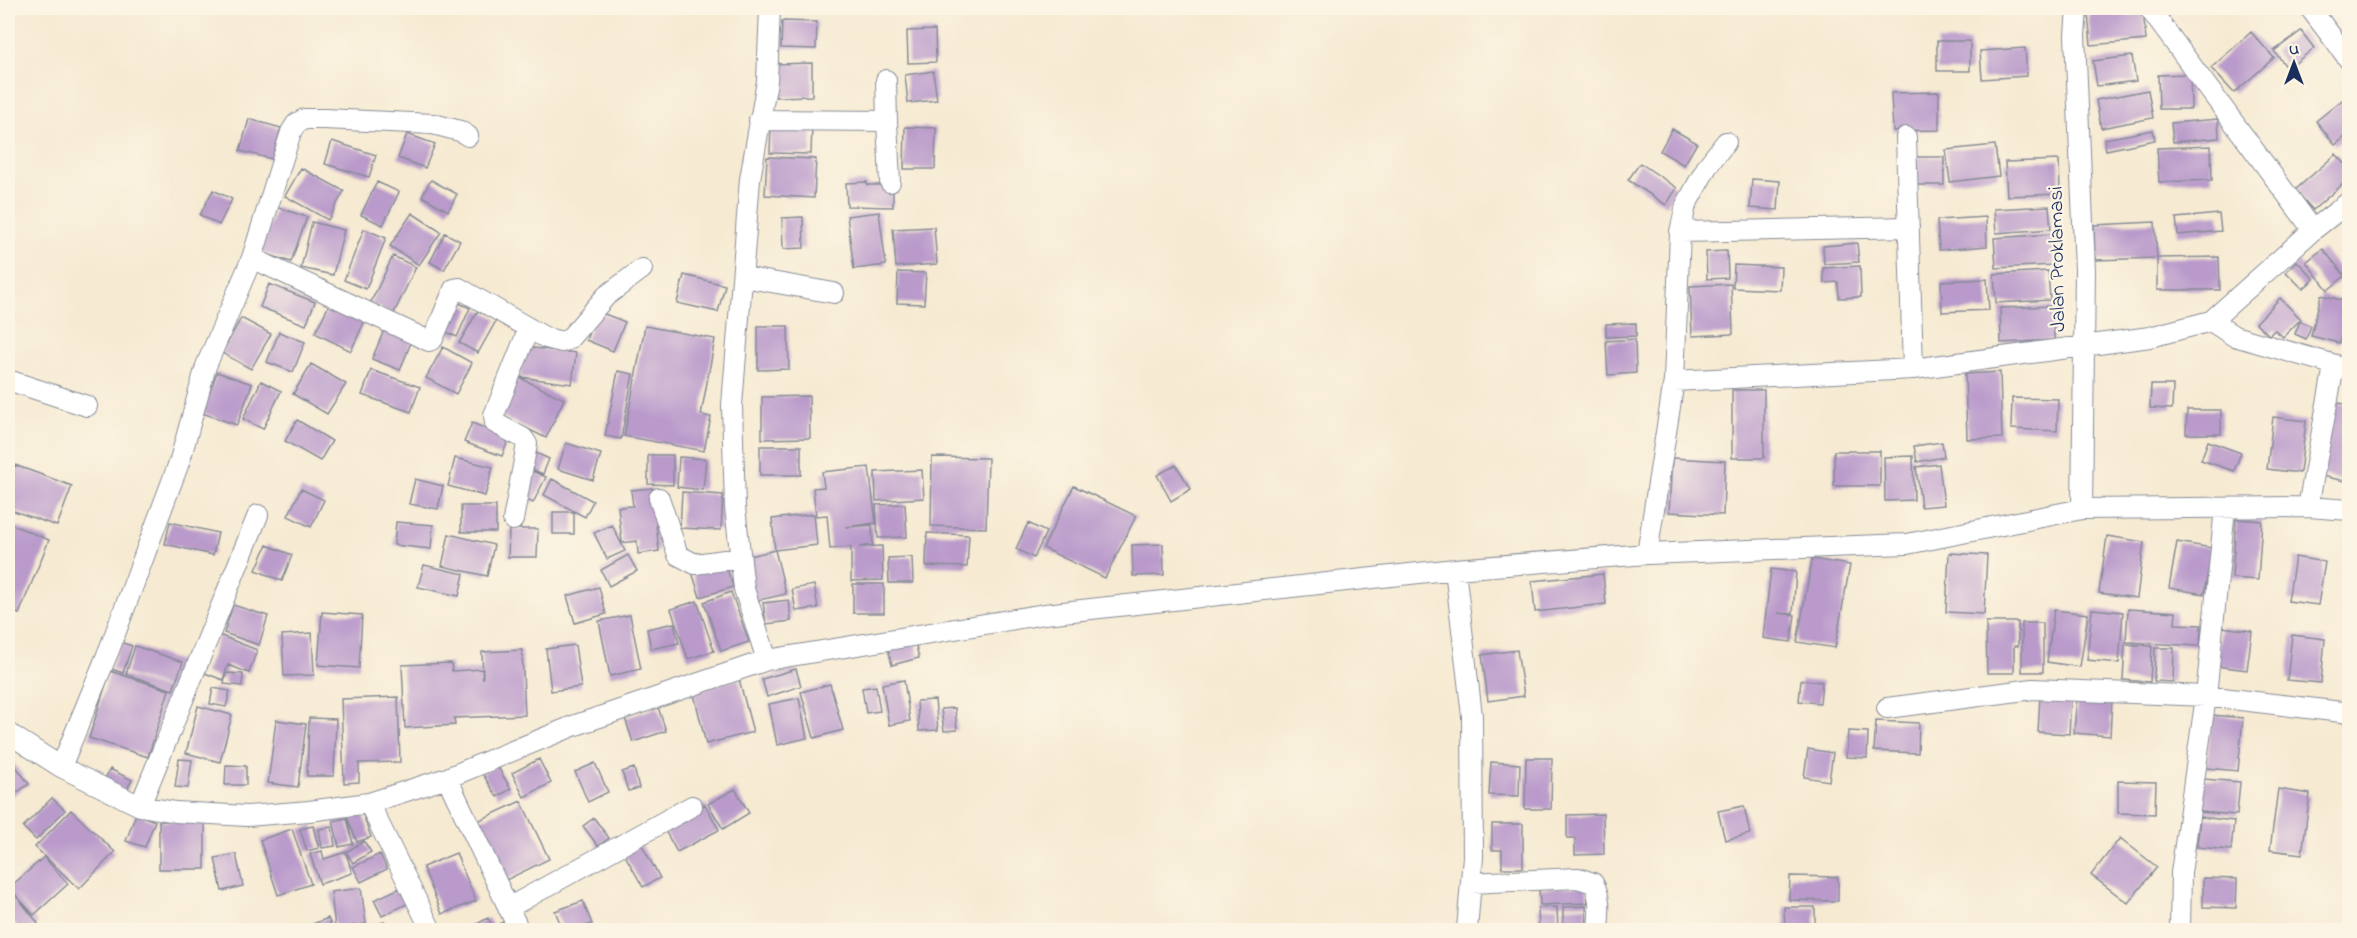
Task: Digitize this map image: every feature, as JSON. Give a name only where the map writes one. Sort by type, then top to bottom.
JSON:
[{"type":"street","points":[[766,660],[744,589],[735,507],[732,405],[750,179],[767,81],[770,8]]},
{"type":"street","name":"Jalan Proklamasi","points":[[2077,8],[2074,35],[2085,270],[2082,509]]},
{"type":"street","points":[[2149,8],[2313,230]]},
{"type":"street","points":[[2310,8],[2349,62]]},
{"type":"street","points":[[886,80],[890,182]]},
{"type":"street","points":[[61,767],[109,650],[180,460],[206,366],[252,258],[291,132],[296,124],[304,119],[433,124],[460,131],[468,136]]},
{"type":"street","points":[[759,120],[887,122]]},
{"type":"street","points":[[1906,137],[1913,369]]},
{"type":"street","points":[[1647,554],[1674,381],[1680,232],[1686,205],[1708,165],[1726,142]]},
{"type":"street","points":[[1674,381],[1913,369],[2150,337],[2211,321],[2349,201]]},
{"type":"street","points":[[1680,232],[1909,226]]},
{"type":"street","points":[[252,258],[426,341],[433,339],[454,289],[459,288],[529,328],[554,341],[562,342],[569,339],[606,296],[642,269]]},
{"type":"street","points":[[743,277],[834,293]]},
{"type":"street","points":[[2211,321],[2234,336],[2342,367],[2308,507]]},
{"type":"street","points":[[513,520],[526,444],[523,438],[495,423],[494,415],[529,328]]},
{"type":"street","points":[[8,380],[87,406]]},
{"type":"street","points":[[659,498],[678,555],[695,564],[741,558]]},
{"type":"street","points":[[8,733],[61,767],[140,806],[176,812],[247,816],[369,803],[447,778],[573,726],[766,660],[1045,614],[1455,569],[1647,554],[1907,544],[2082,509],[2308,507],[2349,510]]},
{"type":"street","points":[[2180,930],[2181,873],[2206,696],[2225,508]]},
{"type":"street","points":[[140,806],[258,515]]},
{"type":"street","points":[[1455,569],[1472,716],[1471,883],[1467,930]]},
{"type":"street","points":[[1887,708],[2033,689],[2206,696],[2349,713]]},
{"type":"street","points":[[447,778],[519,930]]},
{"type":"street","points":[[369,803],[431,930]]},
{"type":"street","points":[[508,908],[692,806]]},
{"type":"street","points":[[1471,883],[1578,878],[1593,883],[1598,890],[1600,908],[1598,930]]},
{"type":"building","points":[[2143,10],[2146,40],[2091,45],[2088,14]]},
{"type":"building","points":[[782,21],[817,22],[816,49],[781,48]]},
{"type":"building","points":[[935,30],[936,62],[908,63],[907,31]]},
{"type":"building","points":[[2301,31],[2314,48],[2288,69],[2274,51]]},
{"type":"building","points":[[2251,32],[2274,58],[2234,93],[2211,68]]},
{"type":"building","points":[[1937,41],[1970,41],[1970,71],[1937,71]]},
{"type":"building","points":[[2025,48],[2027,76],[1982,79],[1980,51]]},
{"type":"building","points":[[2132,56],[2136,81],[2097,86],[2093,61]]},
{"type":"building","points":[[812,63],[812,96],[775,97],[775,64]]},
{"type":"building","points":[[933,71],[937,100],[908,103],[905,75]]},
{"type":"building","points":[[2190,74],[2191,109],[2159,109],[2158,75]]},
{"type":"building","points":[[2148,90],[2153,118],[2101,128],[2096,100]]},
{"type":"building","points":[[1939,92],[1939,130],[1893,131],[1891,93]]},
{"type":"building","points":[[2346,97],[2350,101],[2350,133],[2335,145],[2316,121]]},
{"type":"building","points":[[249,119],[281,128],[272,159],[240,151]]},
{"type":"building","points":[[2218,119],[2219,138],[2173,142],[2171,123]]},
{"type":"building","points":[[771,124],[812,125],[811,154],[770,153]]},
{"type":"building","points":[[905,127],[936,128],[935,169],[904,169]]},
{"type":"building","points":[[1672,129],[1697,143],[1684,165],[1660,151]]},
{"type":"building","points":[[2153,130],[2155,140],[2106,150],[2104,139]]},
{"type":"building","points":[[407,134],[435,144],[425,168],[398,158]]},
{"type":"building","points":[[332,141],[376,155],[369,177],[325,164]]},
{"type":"building","points":[[1995,145],[1999,176],[1950,182],[1946,150]]},
{"type":"building","points":[[2211,146],[2212,180],[2159,182],[2157,148]]},
{"type":"building","points":[[2336,154],[2350,169],[2350,178],[2313,210],[2295,190]]},
{"type":"building","points":[[767,157],[816,159],[814,198],[765,195]]},
{"type":"building","points":[[1912,157],[1944,157],[1944,185],[1912,185]]},
{"type":"building","points":[[2059,160],[2060,194],[2007,196],[2005,162]]},
{"type":"building","points":[[1640,163],[1677,188],[1666,205],[1628,180]]},
{"type":"building","points":[[301,168],[344,191],[328,220],[285,196]]},
{"type":"building","points":[[1752,179],[1780,181],[1778,210],[1750,208]]},
{"type":"building","points":[[431,180],[457,194],[448,211],[422,196]]},
{"type":"building","points":[[377,182],[399,192],[383,225],[361,215]]},
{"type":"building","points":[[867,182],[867,185],[893,185],[893,207],[847,206],[846,183]]},
{"type":"building","points":[[213,190],[232,199],[219,225],[200,215]]},
{"type":"building","points":[[2049,206],[2051,229],[1996,233],[1994,209]]},
{"type":"building","points":[[276,207],[307,217],[291,262],[260,252]]},
{"type":"building","points":[[879,212],[886,265],[854,269],[847,216]]},
{"type":"building","points":[[412,213],[441,232],[419,265],[390,246]]},
{"type":"building","points":[[2219,214],[2221,231],[2178,235],[2176,218]]},
{"type":"building","points":[[803,217],[804,248],[783,249],[782,218]]},
{"type":"building","points":[[1986,217],[1987,246],[1939,250],[1937,220]]},
{"type":"building","points":[[312,222],[344,230],[333,275],[301,268]]},
{"type":"building","points":[[2155,222],[2157,258],[2095,260],[2094,225]]},
{"type":"building","points":[[934,227],[937,264],[896,267],[893,229]]},
{"type":"building","points":[[364,229],[386,238],[366,289],[344,280]]},
{"type":"building","points":[[445,233],[460,241],[444,270],[430,262]]},
{"type":"building","points":[[2052,234],[2054,265],[1996,268],[1994,238]]},
{"type":"building","points":[[1857,243],[1859,262],[1824,264],[1823,246]]},
{"type":"building","points":[[2323,249],[2345,276],[2328,290],[2306,262]]},
{"type":"building","points":[[1727,251],[1728,278],[1707,279],[1706,252]]},
{"type":"building","points":[[393,256],[416,267],[393,315],[370,304]]},
{"type":"building","points":[[2219,257],[2220,290],[2157,290],[2157,258]]},
{"type":"building","points":[[2297,261],[2314,279],[2303,289],[2286,272]]},
{"type":"building","points":[[1734,265],[1781,267],[1780,290],[1733,288]]},
{"type":"building","points":[[1860,266],[1861,297],[1839,298],[1838,282],[1824,283],[1823,268]]},
{"type":"building","points":[[2048,271],[2050,300],[1996,303],[1994,274]]},
{"type":"building","points":[[898,272],[926,273],[924,304],[897,303]]},
{"type":"building","points":[[684,275],[725,285],[718,312],[677,303]]},
{"type":"building","points":[[1987,279],[1989,310],[1942,312],[1941,281]]},
{"type":"building","points":[[269,284],[315,302],[306,325],[260,307]]},
{"type":"building","points":[[1731,284],[1733,334],[1692,336],[1690,286]]},
{"type":"building","points":[[2321,295],[2349,302],[2339,343],[2311,336]]},
{"type":"building","points":[[2280,298],[2301,319],[2283,337],[2275,330],[2269,335],[2256,323]]},
{"type":"building","points":[[452,300],[470,308],[457,337],[440,329]]},
{"type":"building","points":[[331,301],[366,318],[351,351],[315,333]]},
{"type":"building","points":[[2053,306],[2054,340],[2001,343],[2000,308]]},
{"type":"building","points":[[479,309],[497,319],[478,353],[459,343]]},
{"type":"building","points":[[597,311],[625,322],[613,351],[586,340]]},
{"type":"building","points":[[241,318],[271,334],[251,369],[222,353]]},
{"type":"building","points":[[2300,321],[2311,326],[2306,339],[2295,334]]},
{"type":"building","points":[[1636,323],[1636,336],[1606,337],[1606,324]]},
{"type":"building","points":[[645,326],[715,339],[701,415],[711,417],[704,451],[624,436]]},
{"type":"building","points":[[758,326],[788,326],[789,369],[758,370]]},
{"type":"building","points":[[385,328],[412,340],[400,370],[372,359]]},
{"type":"building","points":[[279,332],[305,342],[293,372],[267,362]]},
{"type":"building","points":[[1635,339],[1636,373],[1608,375],[1606,341]]},
{"type":"building","points":[[443,347],[472,363],[456,394],[426,378]]},
{"type":"building","points":[[525,347],[576,353],[572,384],[520,377]]},
{"type":"building","points":[[311,364],[346,384],[327,414],[293,394]]},
{"type":"building","points":[[371,370],[420,387],[411,412],[362,395]]},
{"type":"building","points":[[618,371],[633,374],[621,439],[605,436]]},
{"type":"building","points":[[217,372],[252,384],[237,425],[202,413]]},
{"type":"building","points":[[2000,372],[2002,438],[1967,439],[1965,374]]},
{"type":"building","points":[[516,376],[564,399],[546,438],[497,414]]},
{"type":"building","points":[[261,381],[281,391],[263,429],[243,419]]},
{"type":"building","points":[[2151,385],[2173,385],[2172,409],[2150,408]]},
{"type":"building","points":[[1732,390],[1764,390],[1764,458],[1732,458]]},
{"type":"building","points":[[809,396],[810,438],[762,439],[762,397]]},
{"type":"building","points":[[2012,398],[2058,399],[2057,431],[2011,429]]},
{"type":"building","points":[[2332,402],[2350,405],[2350,482],[2317,475]]},
{"type":"building","points":[[2187,410],[2221,410],[2221,434],[2186,434]]},
{"type":"building","points":[[2273,417],[2306,421],[2300,473],[2267,469]]},
{"type":"building","points":[[297,420],[332,441],[320,461],[285,441]]},
{"type":"building","points":[[472,423],[509,438],[502,456],[464,442]]},
{"type":"building","points":[[2208,441],[2241,453],[2234,471],[2201,460]]},
{"type":"building","points":[[1942,442],[1944,457],[1917,462],[1914,446]]},
{"type":"building","points":[[566,443],[601,454],[593,480],[558,469]]},
{"type":"building","points":[[760,446],[801,446],[801,475],[760,475]]},
{"type":"building","points":[[1834,451],[1880,451],[1880,486],[1834,486]]},
{"type":"building","points":[[534,452],[549,459],[543,474],[527,467]]},
{"type":"building","points":[[648,455],[673,455],[673,485],[648,484]]},
{"type":"building","points":[[1913,456],[1914,500],[1885,501],[1884,457]]},
{"type":"building","points":[[679,457],[706,459],[703,490],[677,487]]},
{"type":"building","points":[[932,457],[988,458],[986,528],[931,526]]},
{"type":"building","points":[[455,458],[493,467],[485,496],[448,486]]},
{"type":"building","points":[[1672,458],[1725,461],[1723,515],[1669,512]]},
{"type":"building","points":[[1939,464],[1944,505],[1921,507],[1916,467]]},
{"type":"building","points":[[15,465],[72,486],[57,526],[8,509],[8,485]]},
{"type":"building","points":[[1176,465],[1191,489],[1171,501],[1157,475]]},
{"type":"building","points":[[869,467],[876,523],[846,527],[872,525],[873,545],[859,547],[882,546],[883,580],[851,581],[851,547],[830,549],[827,515],[816,516],[813,488],[824,487],[822,472]]},
{"type":"building","points":[[922,470],[924,498],[876,501],[875,472]]},
{"type":"building","points":[[532,471],[546,477],[533,503],[519,496]]},
{"type":"building","points":[[415,479],[443,486],[438,509],[409,504]]},
{"type":"building","points":[[552,479],[593,501],[585,517],[544,495]]},
{"type":"building","points":[[1074,486],[1136,516],[1105,578],[1043,548]]},
{"type":"building","points":[[652,488],[659,551],[638,554],[637,541],[622,543],[618,507],[633,506],[631,490]]},
{"type":"building","points":[[301,489],[324,500],[311,527],[288,516]]},
{"type":"building","points":[[682,492],[723,495],[721,530],[680,528]]},
{"type":"building","points":[[905,504],[907,537],[878,538],[876,505]]},
{"type":"building","points":[[461,506],[496,506],[496,532],[461,532]]},
{"type":"building","points":[[553,512],[574,512],[574,534],[553,534]]},
{"type":"building","points":[[814,514],[817,545],[775,550],[772,519]]},
{"type":"building","points":[[2236,519],[2262,521],[2258,580],[2232,578]]},
{"type":"building","points":[[170,522],[218,533],[213,555],[165,544]]},
{"type":"building","points":[[396,522],[433,525],[431,549],[394,545]]},
{"type":"building","points":[[8,523],[49,540],[19,614],[8,610]]},
{"type":"building","points":[[1028,523],[1046,532],[1034,558],[1016,549]]},
{"type":"building","points":[[612,525],[625,551],[607,559],[594,533]]},
{"type":"building","points":[[509,529],[538,529],[537,557],[508,557]]},
{"type":"building","points":[[927,533],[969,535],[967,567],[926,566]]},
{"type":"building","points":[[449,534],[494,545],[487,576],[442,566]]},
{"type":"building","points":[[2107,536],[2144,542],[2137,598],[2099,593]]},
{"type":"building","points":[[2177,542],[2212,548],[2204,594],[2169,588]]},
{"type":"building","points":[[1163,544],[1164,575],[1133,576],[1132,545]]},
{"type":"building","points":[[267,545],[292,555],[282,581],[256,570]]},
{"type":"building","points":[[775,550],[786,594],[755,601],[745,557]]},
{"type":"building","points":[[1949,553],[1987,555],[1984,614],[1946,612]]},
{"type":"building","points":[[628,555],[637,571],[609,586],[601,570]]},
{"type":"building","points":[[912,557],[913,583],[889,583],[888,558]]},
{"type":"building","points":[[2295,557],[2325,562],[2318,605],[2288,601]]},
{"type":"building","points":[[1812,559],[1850,565],[1835,648],[1797,642]]},
{"type":"building","points":[[725,562],[733,587],[700,597],[692,572]]},
{"type":"building","points":[[424,565],[464,574],[459,596],[418,587]]},
{"type":"building","points":[[1771,569],[1796,572],[1793,614],[1778,613],[1795,615],[1791,642],[1763,638]]},
{"type":"building","points":[[1603,574],[1606,604],[1535,612],[1532,581]]},
{"type":"building","points":[[853,584],[884,584],[884,613],[853,613]]},
{"type":"building","points":[[814,585],[818,608],[796,611],[792,589]]},
{"type":"building","points":[[599,587],[606,614],[575,623],[567,596]]},
{"type":"building","points":[[731,592],[749,642],[721,651],[704,602]]},
{"type":"building","points":[[789,600],[791,621],[766,624],[763,603]]},
{"type":"building","points":[[697,601],[714,651],[688,659],[671,609]]},
{"type":"building","points":[[233,605],[268,616],[259,645],[224,633]]},
{"type":"building","points":[[2092,609],[2123,612],[2119,663],[2087,660]]},
{"type":"building","points":[[2128,609],[2176,612],[2175,624],[2201,625],[2200,646],[2126,642]]},
{"type":"building","points":[[2054,610],[2088,614],[2080,667],[2047,662]]},
{"type":"building","points":[[322,612],[362,615],[359,668],[318,665]]},
{"type":"building","points":[[630,615],[641,669],[610,676],[599,621]]},
{"type":"building","points":[[1986,622],[2018,622],[2018,646],[2014,646],[2014,673],[1987,673]]},
{"type":"building","points":[[674,623],[679,643],[651,649],[647,629]]},
{"type":"building","points":[[2022,623],[2043,623],[2043,672],[2022,672]]},
{"type":"building","points":[[2221,627],[2252,631],[2247,670],[2216,666]]},
{"type":"building","points":[[312,633],[314,675],[284,676],[282,635]]},
{"type":"building","points":[[219,635],[257,650],[249,673],[228,665],[223,680],[205,673]]},
{"type":"building","points":[[2292,635],[2325,639],[2321,683],[2287,680]]},
{"type":"building","points":[[120,642],[132,646],[123,673],[111,669]]},
{"type":"building","points":[[915,642],[919,658],[892,665],[888,648]]},
{"type":"building","points":[[2125,644],[2152,646],[2150,682],[2123,680]]},
{"type":"building","points":[[575,645],[581,687],[551,691],[546,649]]},
{"type":"building","points":[[135,646],[183,662],[173,690],[126,674]]},
{"type":"building","points":[[2155,648],[2174,648],[2173,682],[2154,681]]},
{"type":"building","points":[[522,650],[525,715],[454,718],[455,725],[405,728],[402,665],[451,663],[452,671],[482,669],[483,679],[482,652]]},
{"type":"building","points":[[1517,650],[1524,696],[1488,701],[1482,655]]},
{"type":"building","points":[[796,669],[801,686],[767,697],[762,679]]},
{"type":"building","points":[[110,671],[169,690],[148,757],[89,738]]},
{"type":"building","points":[[226,673],[243,674],[242,686],[224,684]]},
{"type":"building","points":[[739,679],[753,732],[706,744],[693,690]]},
{"type":"building","points":[[904,680],[910,721],[889,725],[882,684]]},
{"type":"building","points":[[1801,680],[1822,682],[1820,703],[1799,701]]},
{"type":"building","points":[[830,684],[843,730],[814,738],[801,692]]},
{"type":"building","points":[[876,686],[880,711],[866,713],[862,688]]},
{"type":"building","points":[[213,688],[230,691],[226,707],[210,704]]},
{"type":"building","points":[[2077,696],[2112,699],[2110,736],[2074,733]]},
{"type":"building","points":[[398,697],[400,762],[359,763],[359,782],[344,783],[341,699]]},
{"type":"building","points":[[2040,697],[2071,699],[2069,734],[2038,732]]},
{"type":"building","points":[[799,698],[807,738],[777,745],[769,704]]},
{"type":"building","points":[[935,700],[938,730],[919,731],[917,701]]},
{"type":"building","points":[[198,706],[232,715],[220,762],[186,753]]},
{"type":"building","points":[[658,707],[666,731],[633,742],[625,718]]},
{"type":"building","points":[[955,708],[957,730],[944,731],[941,709]]},
{"type":"building","points":[[2212,715],[2243,718],[2238,771],[2206,768]]},
{"type":"building","points":[[309,718],[336,719],[334,776],[307,776]]},
{"type":"building","points":[[276,720],[306,724],[298,787],[268,783]]},
{"type":"building","points":[[1876,721],[1919,723],[1918,753],[1874,751]]},
{"type":"building","points":[[1848,731],[1868,732],[1867,758],[1846,757]]},
{"type":"building","points":[[1808,749],[1833,753],[1829,781],[1804,777]]},
{"type":"building","points":[[9,757],[29,784],[10,797],[8,793]]},
{"type":"building","points":[[1526,758],[1552,758],[1551,809],[1525,809]]},
{"type":"building","points":[[179,759],[192,760],[188,788],[175,787]]},
{"type":"building","points":[[539,759],[551,783],[524,797],[512,773]]},
{"type":"building","points":[[1491,762],[1520,764],[1519,796],[1489,795]]},
{"type":"building","points":[[595,763],[608,792],[588,802],[575,772]]},
{"type":"building","points":[[496,764],[511,789],[497,797],[482,773]]},
{"type":"building","points":[[226,765],[246,766],[246,785],[225,785]]},
{"type":"building","points":[[634,768],[639,788],[628,791],[622,772]]},
{"type":"building","points":[[110,769],[132,780],[126,791],[104,781]]},
{"type":"building","points":[[2203,779],[2240,782],[2237,815],[2200,812]]},
{"type":"building","points":[[2118,781],[2156,782],[2155,814],[2118,813]]},
{"type":"building","points":[[735,789],[749,813],[723,829],[708,804]]},
{"type":"building","points":[[2278,789],[2310,794],[2302,854],[2270,850]]},
{"type":"building","points":[[52,798],[65,810],[36,840],[23,827]]},
{"type":"building","points":[[521,801],[549,859],[500,883],[471,824]]},
{"type":"building","points":[[705,804],[719,830],[677,852],[663,827]]},
{"type":"building","points":[[1744,806],[1750,834],[1725,840],[1718,811]]},
{"type":"building","points":[[361,809],[371,837],[357,842],[346,814]]},
{"type":"building","points":[[71,810],[115,852],[79,889],[35,847]]},
{"type":"building","points":[[136,814],[155,821],[145,847],[126,841]]},
{"type":"building","points":[[1603,814],[1604,854],[1575,855],[1575,838],[1567,838],[1567,815]]},
{"type":"building","points":[[2200,817],[2234,821],[2231,850],[2197,847]]},
{"type":"building","points":[[347,818],[353,844],[339,847],[333,821]]},
{"type":"building","points":[[594,818],[609,838],[598,846],[583,826]]},
{"type":"building","points":[[159,821],[205,821],[205,869],[159,869]]},
{"type":"building","points":[[1492,824],[1523,824],[1523,868],[1502,868],[1502,850],[1492,850]]},
{"type":"building","points":[[313,826],[319,848],[307,851],[300,829]]},
{"type":"building","points":[[332,827],[335,846],[322,848],[319,829]]},
{"type":"building","points":[[292,829],[311,884],[278,895],[260,840]]},
{"type":"building","points":[[2120,838],[2157,867],[2128,903],[2091,875]]},
{"type":"building","points":[[639,840],[660,878],[643,887],[622,850]]},
{"type":"building","points":[[364,841],[371,852],[353,863],[346,852]]},
{"type":"building","points":[[322,851],[324,859],[346,852],[352,873],[320,884],[310,854]]},
{"type":"building","points":[[456,853],[476,901],[442,914],[423,867]]},
{"type":"building","points":[[236,854],[243,886],[222,891],[215,858]]},
{"type":"building","points":[[380,854],[387,869],[361,882],[353,867]]},
{"type":"building","points":[[44,857],[68,884],[34,915],[13,892],[38,923],[29,930],[20,930],[8,916],[8,886],[9,888]]},
{"type":"building","points":[[1790,876],[1838,877],[1838,901],[1789,900]]},
{"type":"building","points":[[2203,878],[2237,879],[2236,908],[2203,907]]},
{"type":"building","points":[[1587,886],[1588,903],[1540,905],[1539,888]]},
{"type":"building","points":[[361,888],[366,924],[335,928],[331,892]]},
{"type":"building","points":[[400,888],[407,904],[382,916],[374,900]]},
{"type":"building","points":[[583,901],[592,924],[574,930],[563,930],[555,911]]},
{"type":"building","points":[[1586,906],[1587,930],[1563,930],[1563,907]]},
{"type":"building","points":[[1557,907],[1558,930],[1539,930],[1538,908]]},
{"type":"building","points":[[1784,907],[1815,907],[1815,929],[1785,929]]},
{"type":"building","points":[[328,918],[333,930],[315,930],[313,924]]},
{"type":"building","points":[[488,918],[493,927],[503,922],[507,930],[466,930]]},
{"type":"building","points":[[385,922],[388,930],[353,930]]},
{"type":"building","points":[[1921,927],[1936,929],[1936,930],[1920,930]]}]
